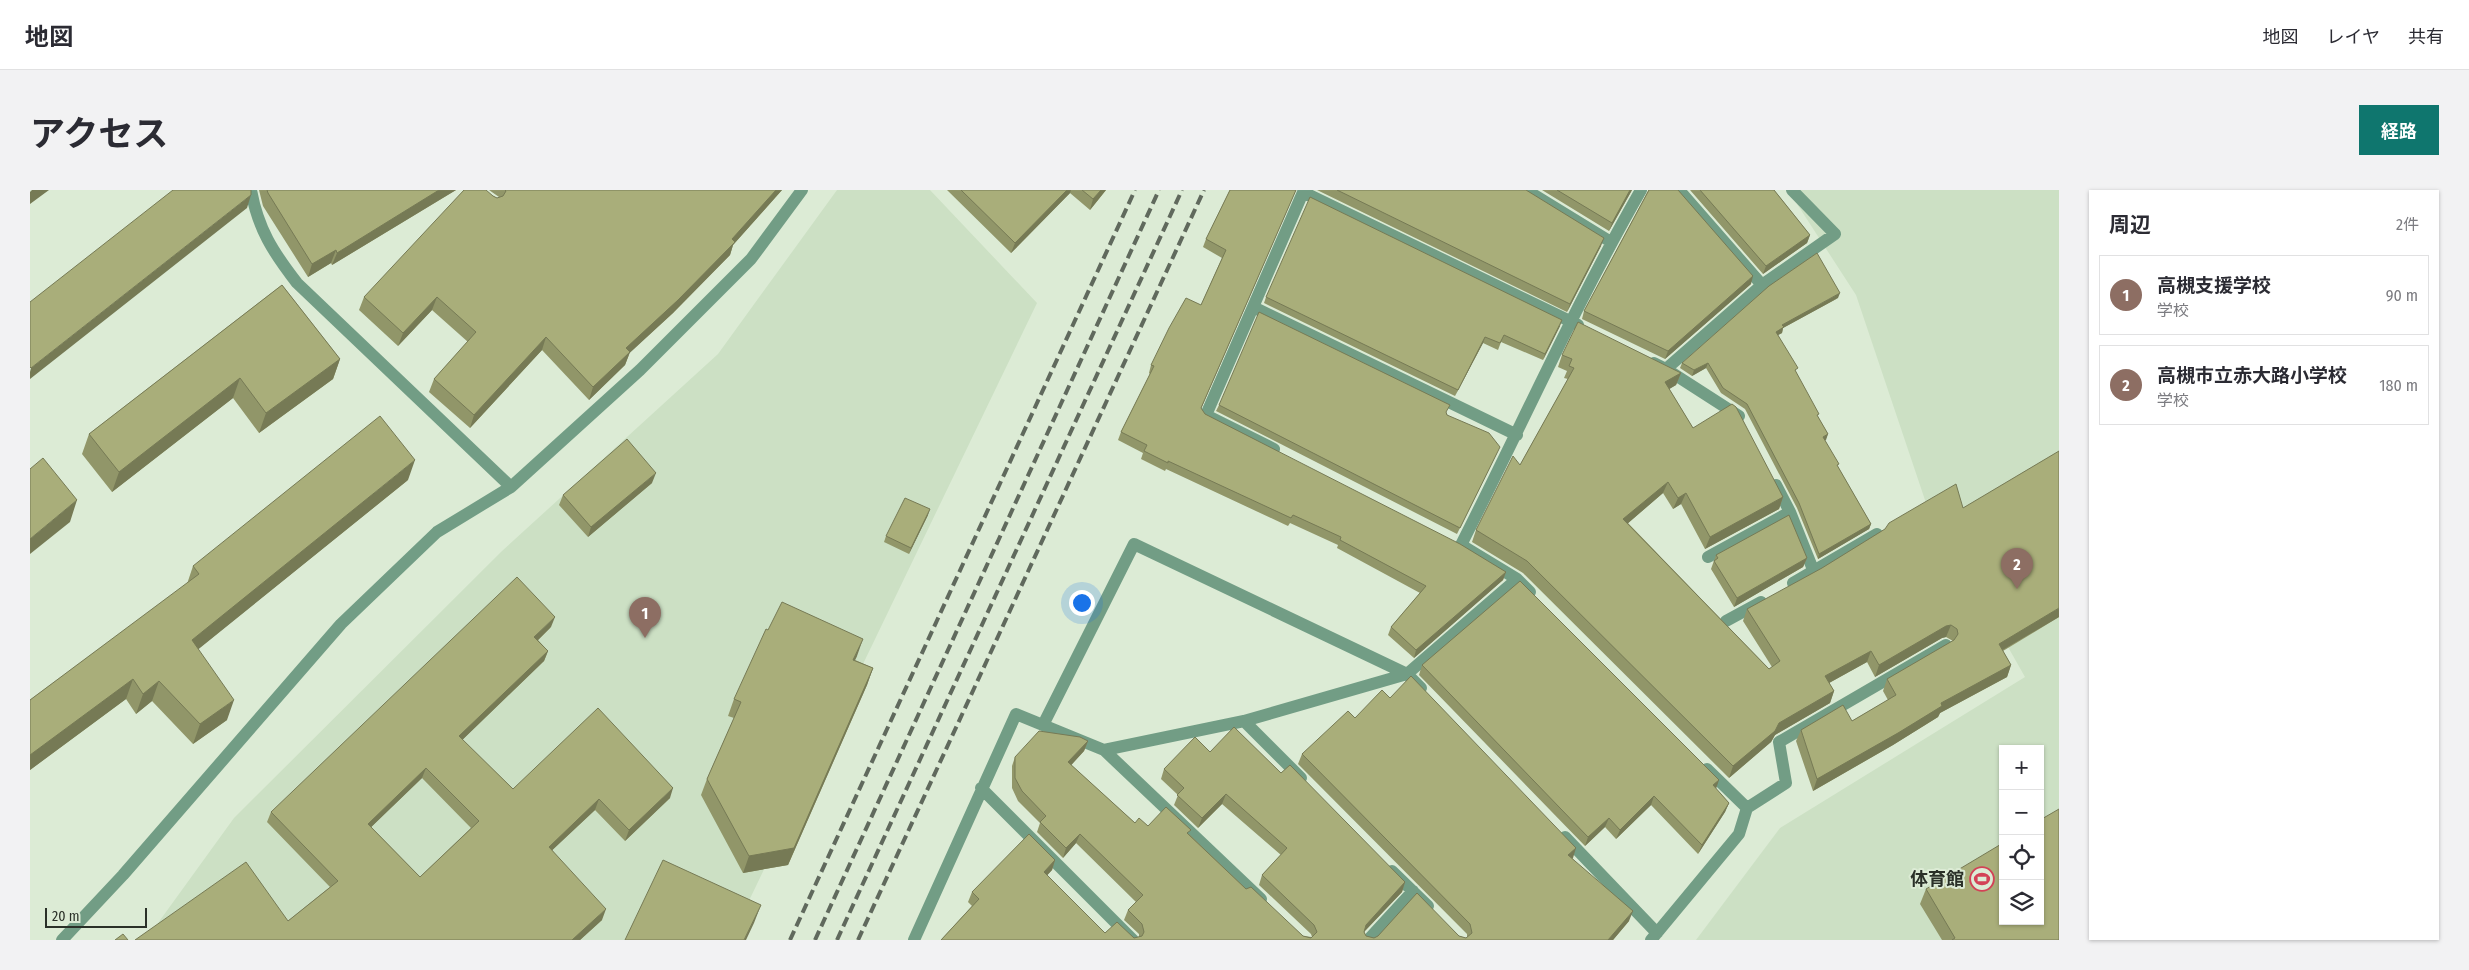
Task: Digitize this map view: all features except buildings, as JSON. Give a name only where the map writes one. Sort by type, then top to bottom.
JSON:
[{"type":"street","points":[[251,190],[255,213],[272,250],[297,283],[511,487]]},
{"type":"street","points":[[62,940],[122,875],[341,624],[437,532],[511,487],[640,370],[751,259],[802,190]]},
{"type":"street","points":[[1526,190],[1611,242]]},
{"type":"street","points":[[1538,599],[1517,579],[1456,542],[1517,435],[1571,321],[1611,242],[1641,190]]},
{"type":"street","points":[[1679,190],[1762,285]]},
{"type":"street","points":[[1666,369],[1762,285],[1835,234],[1792,190]]},
{"type":"street","points":[[1285,455],[1206,414],[1304,191],[1588,330]]},
{"type":"street","points":[[1253,307],[1517,435]]},
{"type":"street","points":[[1640,356],[1666,369],[1738,413],[1747,430]]},
{"type":"street","points":[[1768,471],[1790,512],[1814,572]]},
{"type":"street","points":[[1708,557],[1790,512]]},
{"type":"street","points":[[1726,622],[1877,534]]},
{"type":"street","points":[[1043,724],[1134,544],[1407,674],[1427,695]]},
{"type":"street","points":[[1104,750],[1244,721],[1407,674],[1517,579]]},
{"type":"street","points":[[1556,828],[1654,936],[1738,834],[1747,808],[1786,783],[1779,742],[1946,645]]},
{"type":"street","points":[[914,940],[1016,714],[1104,750],[1269,906]]},
{"type":"street","points":[[1244,721],[1307,785]]},
{"type":"street","points":[[1697,759],[1747,808]]},
{"type":"street","points":[[981,788],[1133,940]]},
{"type":"street","points":[[1385,863],[1434,912]]},
{"type":"street","points":[[1368,940],[1413,892]]},
{"type":"shaded area","points":[[837,190],[930,190],[1037,303],[730,940],[168,940],[158,923],[234,818],[502,551],[718,354]]},
{"type":"shaded area","points":[[1788,190],[2059,190],[2059,940],[1696,940],[1780,828],[2025,677],[1925,500],[1856,295]]},
{"type":"railway","points":[[790,940],[1135,190]]},
{"type":"railway","points":[[815,940],[1159,190]]},
{"type":"railway","points":[[837,940],[1182,190]]},
{"type":"railway","points":[[858,940],[1204,190]]},
{"type":"place","name":"高槻市立赤大路小学校","points":[[2017,589]]},
{"type":"place","name":"高槻支援学校","points":[[645,638]]},
{"type":"place","name":"体育館","points":[[1982,879]]}]
